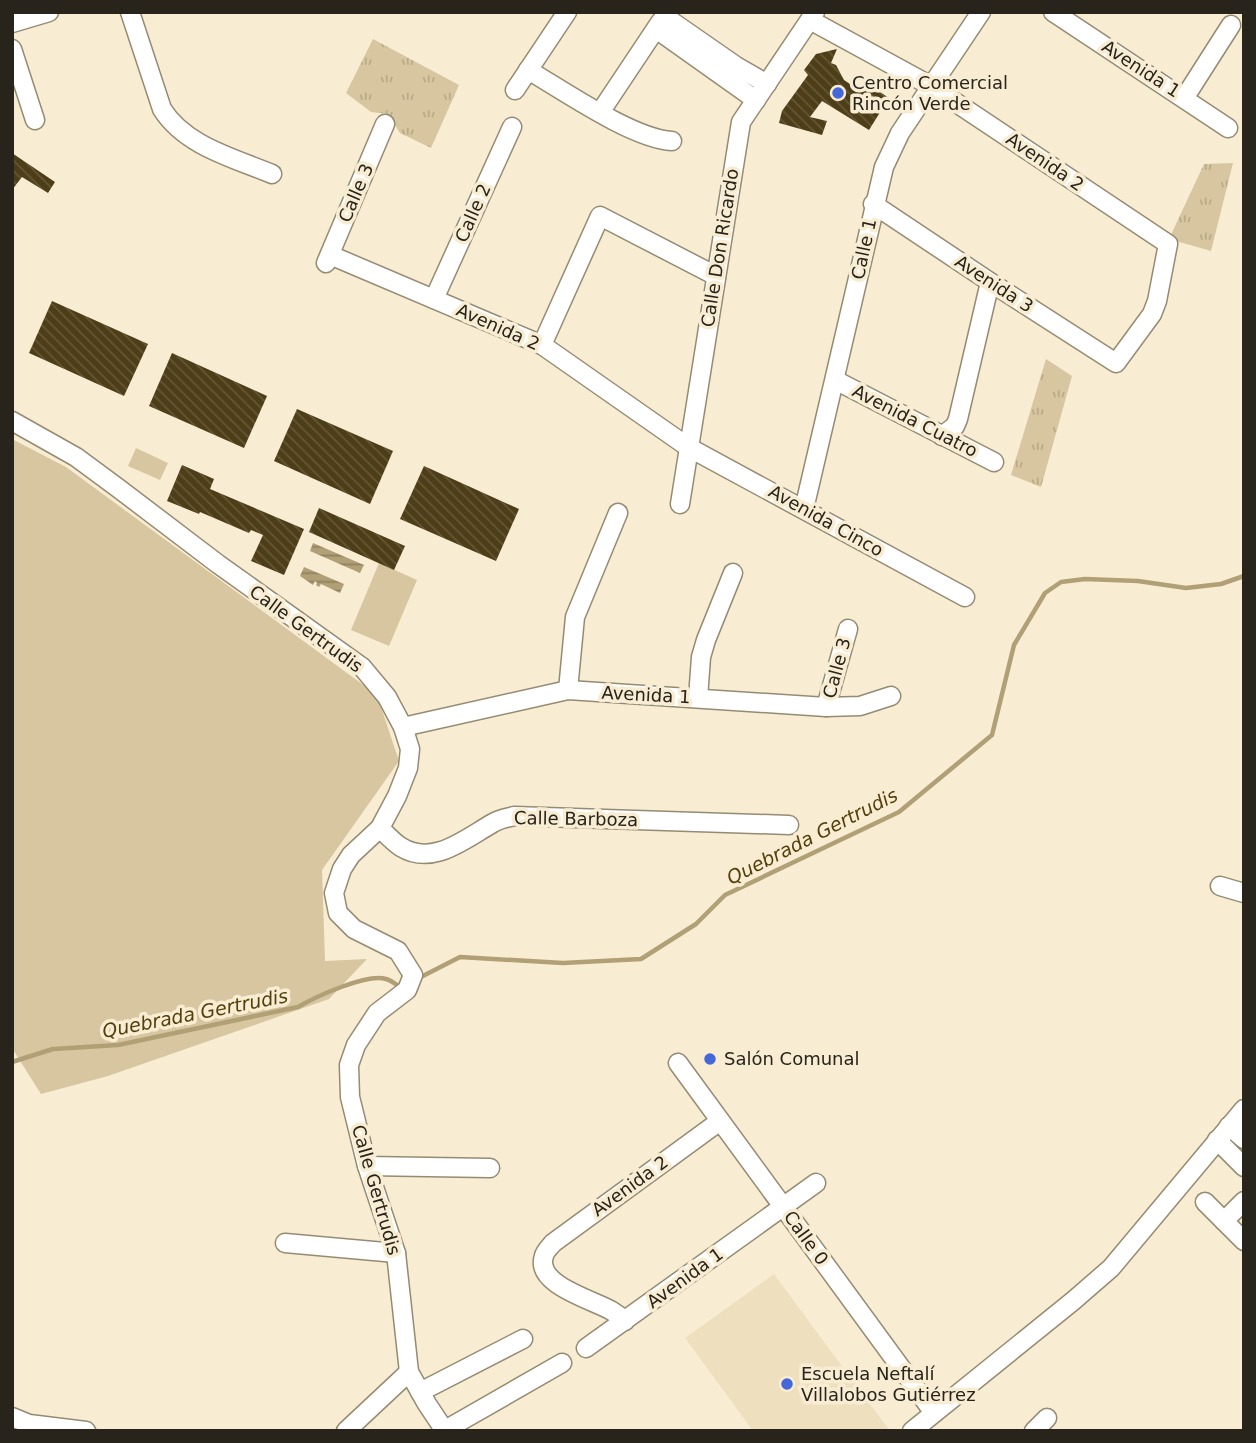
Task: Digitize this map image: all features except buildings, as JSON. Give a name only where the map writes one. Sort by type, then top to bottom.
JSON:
[{"type":"street","points":[[12,23],[49,12]]},
{"type":"street","points":[[130,12],[162,109],[171,123],[188,138],[272,174]]},
{"type":"street","points":[[515,90],[567,12]]},
{"type":"street","name":"Calle 1","points":[[804,509],[873,204],[884,167],[900,133],[981,12]]},
{"type":"street","name":"Avenida 1","points":[[1053,12],[1228,128]]},
{"type":"street","name":"Avenida 2","points":[[812,16],[931,86],[1168,244],[1152,314],[1116,363]]},
{"type":"street","name":"Calle Don Ricardo","points":[[680,504],[741,122],[812,16]]},
{"type":"street","points":[[601,111],[663,19]]},
{"type":"street","points":[[663,19],[767,84]]},
{"type":"street","points":[[663,19],[756,100]]},
{"type":"street","points":[[1185,97],[1231,25]]},
{"type":"street","points":[[12,50],[35,120]]},
{"type":"street","points":[[528,70],[656,140],[672,141]]},
{"type":"street","name":"Calle 3","points":[[328,259],[386,124]]},
{"type":"street","name":"Calle 2","points":[[434,299],[512,127]]},
{"type":"street","name":"Avenida 3","points":[[873,204],[1116,363]]},
{"type":"street","points":[[542,345],[600,216],[716,276]]},
{"type":"street","name":"Avenida 2","points":[[328,259],[434,299],[542,345],[688,447]]},
{"type":"street","points":[[942,436],[955,426],[958,419],[990,282]]},
{"type":"street","name":"Avenida Cuatro","points":[[835,380],[995,463]]},
{"type":"street","name":"Calle Gertrudis","points":[[12,422],[76,457],[226,570],[362,667],[387,697],[403,727],[410,749],[408,768],[397,796],[380,828],[351,855],[342,869],[334,893],[338,913],[354,929],[403,956],[413,975],[407,990],[377,1013],[356,1045],[349,1065],[350,1097],[367,1166],[396,1253],[409,1372],[445,1431]]},
{"type":"street","name":"Avenida Cinco","points":[[688,447],[964,597]]},
{"type":"street","points":[[568,690],[571,634],[575,617],[618,513]]},
{"type":"street","points":[[698,698],[705,640],[733,573]]},
{"type":"street","name":"Calle 3","points":[[827,707],[848,629]]},
{"type":"street","name":"Avenida 1","points":[[403,727],[568,690],[827,707],[860,706],[891,696]]},
{"type":"street","name":"Calle Barboza","points":[[380,828],[401,847],[436,854],[473,836],[495,821],[514,816],[789,825]]},
{"type":"street","points":[[1220,886],[1244,893]]},
{"type":"street","name":"Calle 0","points":[[678,1063],[934,1413]]},
{"type":"street","points":[[912,1431],[1111,1268],[1244,1109]]},
{"type":"street","name":"Avenida 2","points":[[625,1321],[612,1311],[565,1289],[547,1277],[543,1264],[544,1255],[553,1243],[720,1121]]},
{"type":"street","points":[[1229,1126],[1244,1139]]},
{"type":"street","points":[[1217,1140],[1244,1167]]},
{"type":"street","points":[[367,1166],[490,1168]]},
{"type":"street","name":"Avenida 1","points":[[586,1348],[816,1182]]},
{"type":"street","points":[[1224,1221],[1244,1201]]},
{"type":"street","points":[[1205,1202],[1244,1241]]},
{"type":"street","points":[[285,1243],[396,1253]]},
{"type":"street","points":[[420,1392],[523,1339]]},
{"type":"street","points":[[445,1431],[562,1363]]},
{"type":"street","points":[[346,1431],[409,1372]]},
{"type":"street","points":[[12,1417],[29,1424],[86,1431]]},
{"type":"shaded area","points":[[313,543],[364,565],[360,573],[310,551]]},
{"type":"shaded area","points":[[304,567],[344,584],[340,593],[321,584],[319,587],[315,581],[313,585],[300,576]]},
{"type":"shaded area","name":"Escuela Neftalí Villalobos Gutiérrez","points":[[774,1274],[890,1431],[753,1431],[685,1338]]},
{"type":"green space","points":[[373,39],[459,85],[431,148],[400,133],[388,114],[371,112],[346,93]]},
{"type":"green space","points":[[1233,163],[1211,251],[1169,239],[1204,164]]},
{"type":"green space","points":[[1046,359],[1072,376],[1041,487],[1011,475]]},
{"type":"green space","points":[[12,439],[66,467],[377,695],[399,761],[322,870],[325,961],[367,959],[329,999],[108,1076],[41,1094],[12,1048]]},
{"type":"green space","points":[[136,448],[168,463],[160,480],[128,466]]},
{"type":"green space","points":[[379,563],[417,580],[389,646],[351,630]]},
{"type":"waterway","name":"Quebrada Gertrudis","points":[[417,979],[460,957],[563,963],[641,959],[696,924],[725,895],[899,812],[992,735],[1014,645],[1045,593],[1061,582],[1085,579],[1138,581],[1186,588],[1221,584],[1244,576]]},
{"type":"waterway","name":"Quebrada Gertrudis","points":[[12,1062],[53,1049],[118,1045],[298,1007],[328,992],[367,979],[386,979],[403,986]]},
{"type":"place","name":"Centro Comercial Rincón Verde","points":[[838,93]]},
{"type":"place","name":"Salón Comunal","points":[[710,1059]]},
{"type":"place","name":"Escuela Neftalí Villalobos Gutiérrez","points":[[787,1384]]}]
